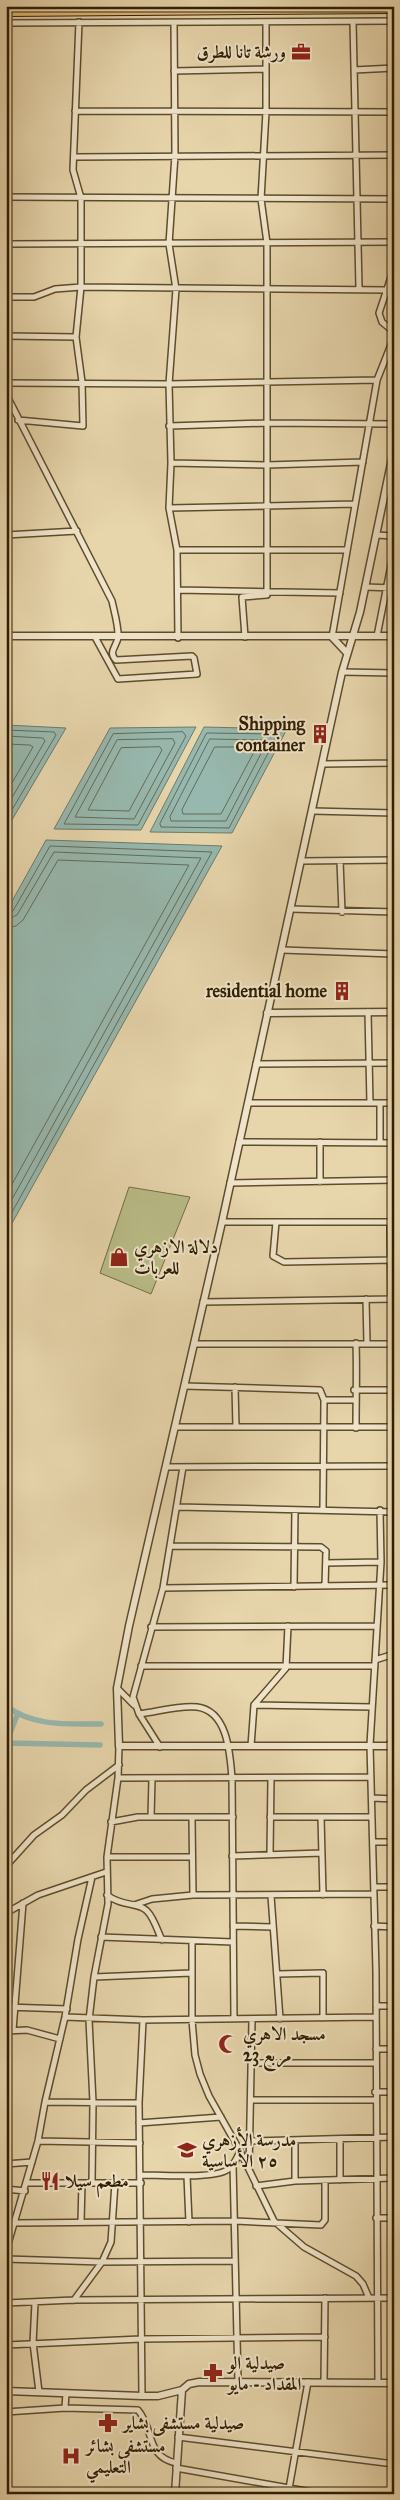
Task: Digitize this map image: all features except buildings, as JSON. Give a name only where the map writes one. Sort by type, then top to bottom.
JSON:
[{"type":"highway","points":[[10,12],[394,9]]},
{"type":"street","points":[[252,9],[252,22]]},
{"type":"street","points":[[10,12],[14,23]]},
{"type":"street","points":[[6,23],[394,21]]},
{"type":"street","points":[[18,420],[83,426],[82,382],[76,337],[81,287],[80,198],[73,170],[79,22]]},
{"type":"street","points":[[245,637],[242,597],[267,595],[267,289],[266,243],[261,199],[266,112],[266,22]]},
{"type":"street","points":[[353,22],[359,288]]},
{"type":"street","points":[[174,23],[175,155],[169,244],[176,288],[169,384],[171,463],[169,508],[177,550],[178,638]]},
{"type":"street","points":[[354,70],[394,68]]},
{"type":"street","points":[[174,71],[266,69]]},
{"type":"street","points":[[75,111],[394,112]]},
{"type":"street","points":[[75,157],[394,155]]},
{"type":"street","points":[[6,197],[171,200],[394,199]]},
{"type":"street","points":[[6,244],[394,242]]},
{"type":"street","points":[[394,268],[379,316],[394,332]]},
{"type":"street","points":[[6,297],[34,297],[55,289],[81,287],[359,288],[386,290]]},
{"type":"street","points":[[6,336],[76,337]]},
{"type":"street","points":[[332,637],[377,380],[394,337]]},
{"type":"street","points":[[6,383],[169,384],[267,380],[377,380]]},
{"type":"street","points":[[6,394],[112,601],[118,638],[112,650],[116,660],[192,656],[194,658],[196,674],[118,679],[95,637]]},
{"type":"street","points":[[169,426],[267,423],[394,424]]},
{"type":"street","points":[[92,2182],[93,2102],[89,2020],[94,1977],[108,1904],[107,1857],[119,1765],[117,1688],[129,1626],[222,1222],[342,672],[354,636],[394,449]]},
{"type":"street","points":[[171,463],[267,465],[363,462]]},
{"type":"street","points":[[386,489],[394,490]]},
{"type":"street","points":[[169,508],[355,504]]},
{"type":"street","points":[[6,535],[77,531]]},
{"type":"street","points":[[376,535],[394,536]]},
{"type":"street","points":[[177,550],[348,550]]},
{"type":"street","points":[[378,636],[394,550]]},
{"type":"street","points":[[365,587],[394,588]]},
{"type":"street","points":[[178,590],[340,592]]},
{"type":"street","points":[[6,636],[178,638],[394,636]]},
{"type":"street","points":[[332,637],[347,653]]},
{"type":"street","points":[[342,672],[394,672]]},
{"type":"street","points":[[323,764],[393,763],[394,680]]},
{"type":"street","points":[[312,811],[394,813]]},
{"type":"street","points":[[301,861],[394,860]]},
{"type":"street","points":[[340,861],[342,912]]},
{"type":"street","points":[[291,909],[342,912],[394,912]]},
{"type":"street","points":[[282,950],[394,954]]},
{"type":"street","points":[[368,1012],[370,1103]]},
{"type":"street","points":[[267,1013],[394,1012]]},
{"type":"street","points":[[256,1064],[394,1063]]},
{"type":"street","points":[[248,1103],[394,1103]]},
{"type":"street","points":[[380,1103],[380,1143]]},
{"type":"street","points":[[239,1142],[394,1143]]},
{"type":"street","points":[[320,1142],[320,1182]]},
{"type":"street","points":[[230,1183],[394,1180]]},
{"type":"street","points":[[203,1302],[392,1299],[392,1222],[222,1222]]},
{"type":"street","points":[[276,1222],[273,1256],[284,1262],[392,1260]]},
{"type":"street","points":[[366,1299],[368,1344]]},
{"type":"street","points":[[356,1343],[358,1375],[354,1390],[356,1428]]},
{"type":"street","points":[[194,1344],[394,1344]]},
{"type":"street","points":[[184,1386],[320,1390],[324,1400],[325,1428],[323,1508]]},
{"type":"street","points":[[235,1387],[236,1427]]},
{"type":"street","points":[[354,1390],[394,1390]]},
{"type":"street","points":[[324,1400],[356,1400]]},
{"type":"street","points":[[175,1427],[394,1427]]},
{"type":"street","points":[[166,1467],[394,1466]]},
{"type":"street","points":[[134,1705],[133,1691],[163,1588],[183,1467]]},
{"type":"street","points":[[177,1507],[295,1510],[323,1508],[394,1512]]},
{"type":"street","points":[[294,1587],[295,1510]]},
{"type":"street","points":[[378,2382],[376,2298],[376,2006],[370,1745],[381,1562],[380,1510]]},
{"type":"street","points":[[170,1546],[322,1547],[326,1551],[325,1586]]},
{"type":"street","points":[[326,1563],[381,1562]]},
{"type":"street","points":[[163,1588],[394,1585]]},
{"type":"street","points":[[251,1746],[254,1705],[286,1668],[288,1626]]},
{"type":"street","points":[[151,1627],[377,1626]]},
{"type":"street","points":[[375,1660],[394,1654]]},
{"type":"street","points":[[141,1666],[286,1668],[375,1666]]},
{"type":"street","points":[[117,1688],[134,1705],[160,1747]]},
{"type":"street","points":[[254,1705],[372,1707]]},
{"type":"street","points":[[139,1714],[195,1707],[205,1709],[215,1716],[230,1747],[233,1817],[234,2019]]},
{"type":"street","points":[[119,1746],[391,1746],[394,1738]]},
{"type":"street","points":[[6,1866],[34,1835],[62,1815],[86,1790],[119,1765]]},
{"type":"street","points":[[118,1778],[371,1776]]},
{"type":"street","points":[[270,1854],[271,1778]]},
{"type":"street","points":[[151,1818],[152,1779]]},
{"type":"street","points":[[372,1798],[394,1799]]},
{"type":"street","points":[[111,1822],[138,1817],[192,1819],[233,1817]]},
{"type":"street","points":[[270,1817],[372,1817]]},
{"type":"street","points":[[321,1817],[323,1895]]},
{"type":"street","points":[[192,1819],[193,1895]]},
{"type":"street","points":[[373,1842],[394,1842]]},
{"type":"street","points":[[232,1856],[322,1853]]},
{"type":"street","points":[[107,1857],[192,1857]]},
{"type":"street","points":[[6,1913],[38,1896],[106,1872]]},
{"type":"street","points":[[6,2251],[16,2223],[38,2141],[45,2102],[67,2009],[78,1939],[92,1877]]},
{"type":"street","points":[[374,1887],[394,1887]]},
{"type":"street","points":[[134,1905],[152,1899],[193,1895],[374,1894]]},
{"type":"street","points":[[107,1895],[118,1903],[134,1905],[148,1912],[162,1940]]},
{"type":"street","points":[[271,1896],[280,2019]]},
{"type":"street","points":[[13,2030],[23,1903]]},
{"type":"street","points":[[234,1926],[272,1927]]},
{"type":"street","points":[[374,1926],[394,1927]]},
{"type":"street","points":[[101,1937],[192,1942],[233,1942]]},
{"type":"street","points":[[192,1942],[192,2020],[200,2074],[221,2117],[274,2221],[304,2247],[356,2276],[363,2284],[369,2298]]},
{"type":"street","points":[[94,1977],[191,1973]]},
{"type":"street","points":[[277,1974],[323,1973],[323,2018]]},
{"type":"street","points":[[376,2006],[394,2006]]},
{"type":"street","points":[[6,2007],[67,2009]]},
{"type":"street","points":[[65,2017],[89,2020],[376,2018]]},
{"type":"street","points":[[142,2396],[142,2222],[139,2103],[143,2020]]},
{"type":"street","points":[[249,2169],[252,2020]]},
{"type":"street","points":[[6,2031],[27,2030],[60,2039]]},
{"type":"street","points":[[376,2049],[394,2049]]},
{"type":"street","points":[[252,2063],[375,2063]]},
{"type":"street","points":[[375,2092],[394,2092]]},
{"type":"street","points":[[251,2100],[375,2100]]},
{"type":"street","points":[[45,2102],[139,2103]]},
{"type":"street","points":[[139,2123],[221,2117]]},
{"type":"street","points":[[251,2141],[394,2138]]},
{"type":"street","points":[[340,2139],[340,2180]]},
{"type":"street","points":[[294,2140],[295,2181]]},
{"type":"street","points":[[38,2141],[140,2143]]},
{"type":"street","points":[[238,2381],[233,2165],[240,2151]]},
{"type":"street","points":[[6,2164],[32,2162]]},
{"type":"street","points":[[141,2175],[187,2176],[222,2172],[233,2165]]},
{"type":"street","points":[[187,2176],[189,2222]]},
{"type":"street","points":[[256,2186],[295,2181],[394,2178]]},
{"type":"street","points":[[16,2223],[274,2221],[324,2223],[325,2180]]},
{"type":"street","points":[[27,2183],[141,2183]]},
{"type":"street","points":[[81,2222],[82,2183]]},
{"type":"street","points":[[74,2300],[102,2262],[111,2242],[114,2222],[115,2183]]},
{"type":"street","points":[[6,2190],[25,2191]]},
{"type":"street","points":[[376,2218],[394,2218]]},
{"type":"street","points":[[6,2259],[102,2262],[235,2261]]},
{"type":"street","points":[[324,2382],[325,2298]]},
{"type":"street","points":[[6,2303],[74,2300],[394,2298]]},
{"type":"street","points":[[35,2302],[33,2343],[39,2392]]},
{"type":"street","points":[[6,2345],[141,2339],[325,2337]]},
{"type":"street","points":[[6,2391],[158,2396],[182,2390],[194,2383],[238,2381],[394,2382]]},
{"type":"street","points":[[289,2491],[308,2382]]},
{"type":"street","points":[[174,2494],[182,2390]]},
{"type":"street","points":[[65,2408],[66,2393]]},
{"type":"street","points":[[6,2412],[65,2408],[138,2410],[157,2454],[162,2459],[176,2466],[289,2491],[323,2494]]},
{"type":"street","points":[[178,2437],[296,2454],[394,2464]]},
{"type":"green space","points":[[129,1187],[190,1197],[151,1294],[100,1273]]},
{"type":"water","points":[[6,725],[66,728],[6,830]]},
{"type":"water","points":[[196,727],[141,830],[54,829],[110,728]]},
{"type":"water","points":[[204,727],[287,729],[232,833],[150,832]]},
{"type":"water","points":[[46,840],[222,846],[6,1234],[6,912]]},
{"type":"waterway","points":[[6,1706],[28,1718],[40,1721],[64,1724],[101,1724]]},
{"type":"waterway","points":[[6,1743],[18,1713]]},
{"type":"waterway","points":[[6,1743],[100,1745]]},
{"type":"place","name":"ورشة تانا للطرق","points":[[301,52]]},
{"type":"place","name":"Shipping container","points":[[320,734]]},
{"type":"place","name":"residential home","points":[[342,991]]},
{"type":"place","name":"دلالة الازهري للعربات","points":[[119,1257]]},
{"type":"place","name":"مسجد الاهري مربع 23","points":[[228,2044]]},
{"type":"place","name":"مدرسة الأزهري ٢٥ الأساسية","points":[[187,2150]]},
{"type":"place","name":"مطعم سيلا","points":[[50,2181]]},
{"type":"place","name":"صيدلية الو المقداد - مايو","points":[[213,2373]]},
{"type":"place","name":"صيدلية مستشفى بشاير","points":[[108,2423]]},
{"type":"place","name":"مستشفى بشائر التعليمي","points":[[71,2456]]}]
